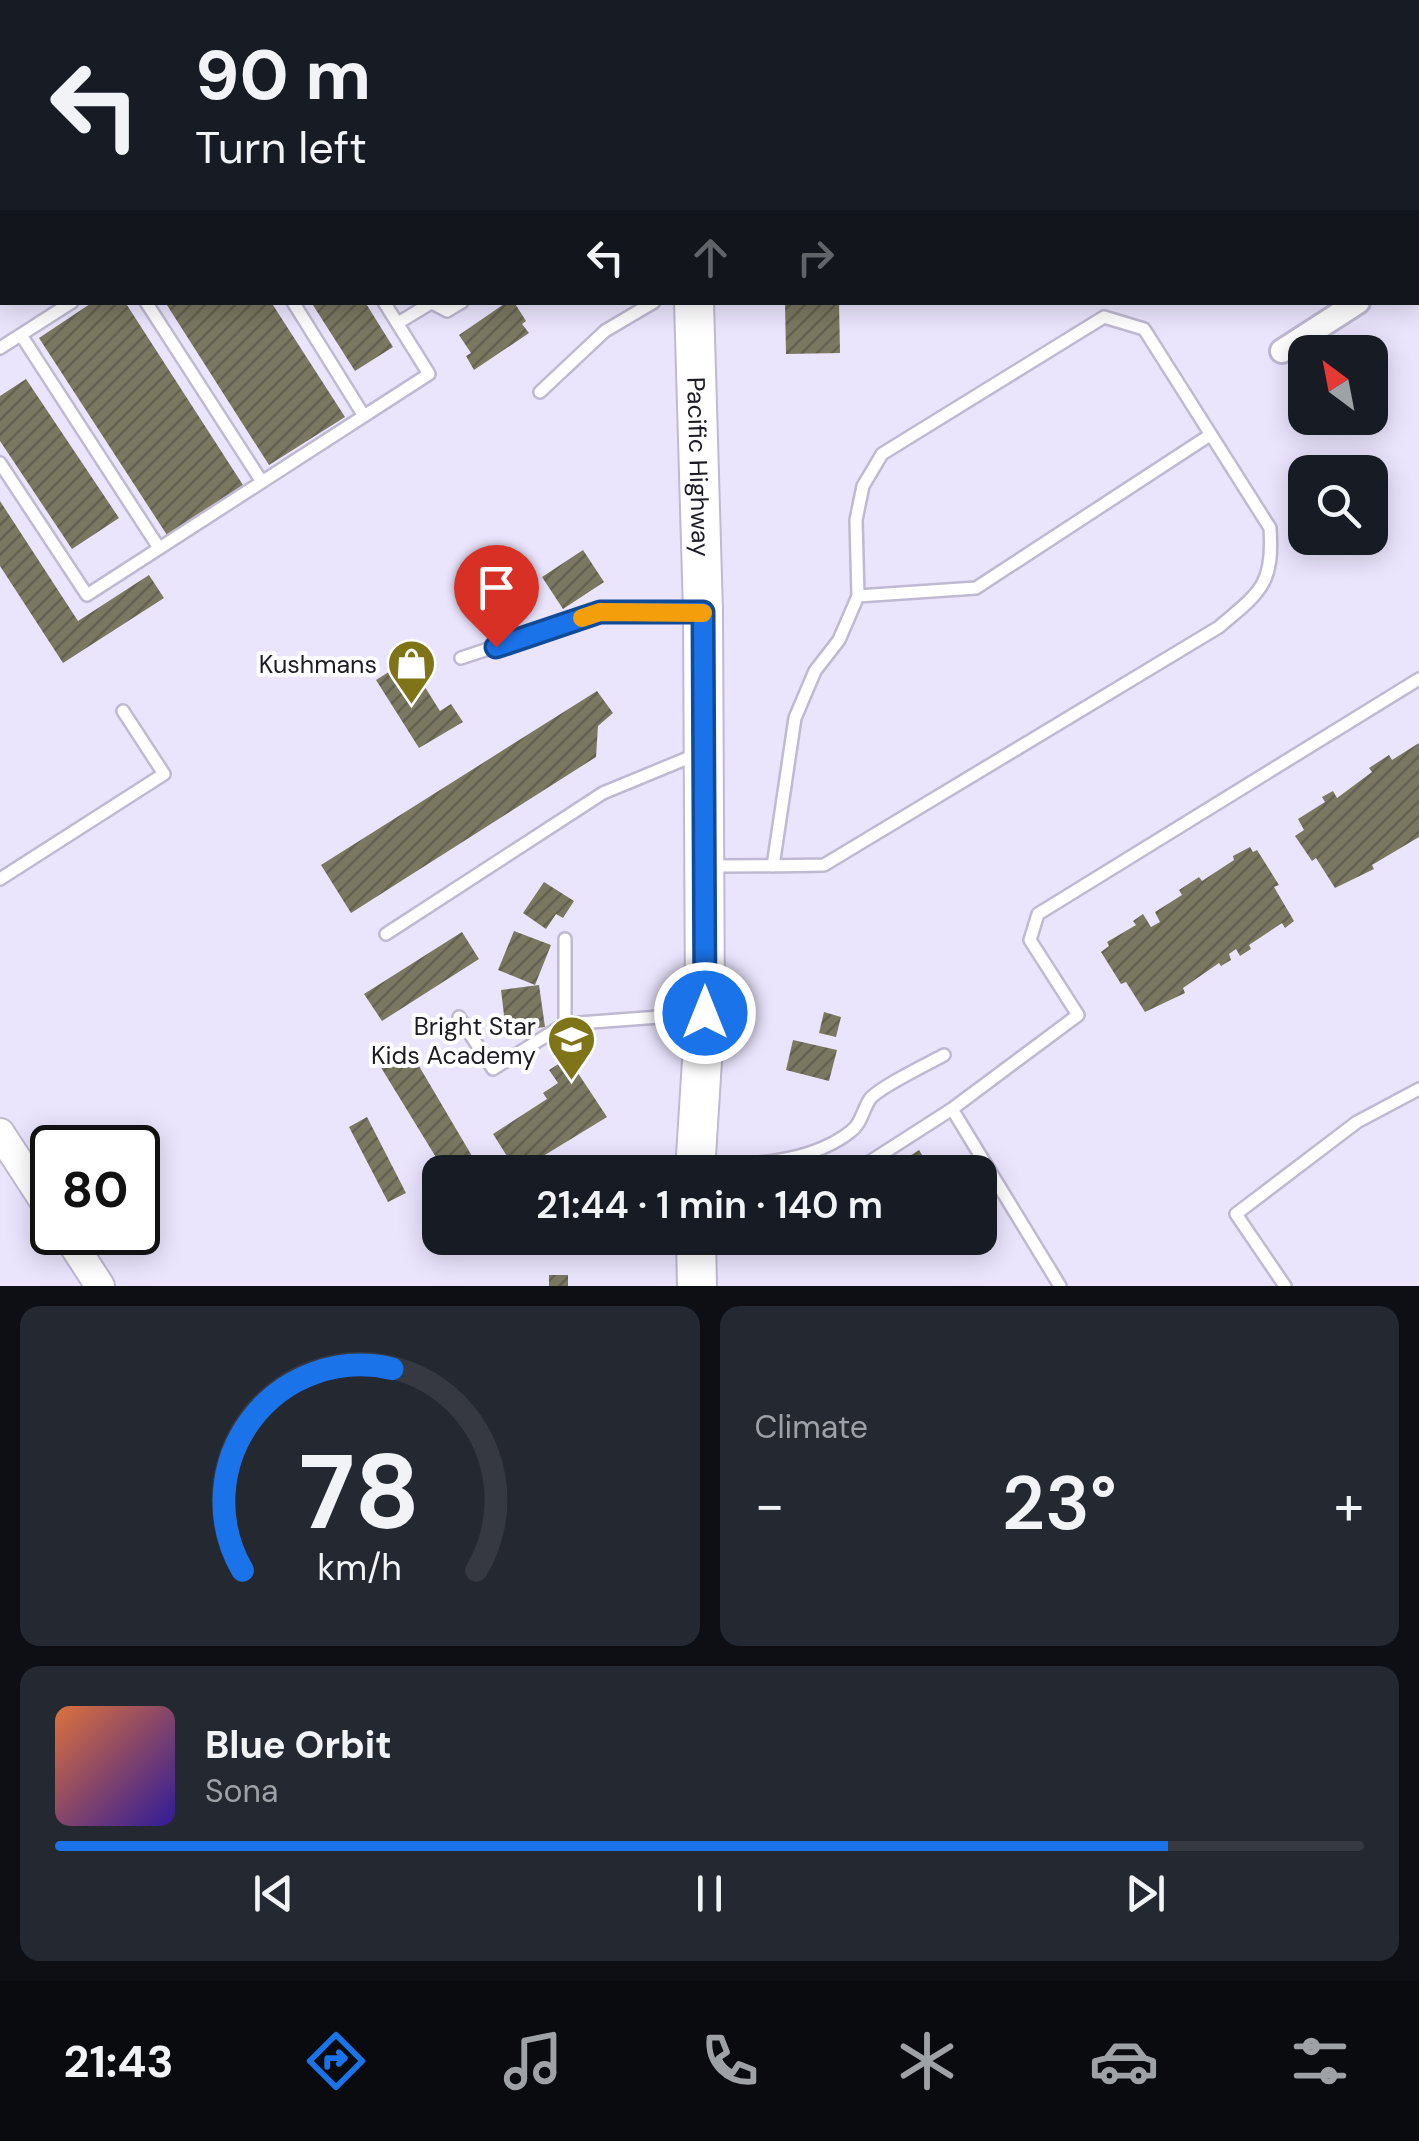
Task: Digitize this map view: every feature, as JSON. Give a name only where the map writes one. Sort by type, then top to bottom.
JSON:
[{"type":"highway","name":"Pacific Highway","points":[[694,305],[703,612],[705,1013],[696,1155]]},
{"type":"highway","points":[[696,1255],[696,1286]]},
{"type":"street","points":[[1282,351],[1353,305]]},
{"type":"street","points":[[0,1133],[8,1163],[30,1188]]},
{"type":"street","points":[[80,1255],[100,1286]]},
{"type":"lane","points":[[0,348],[67,305]]},
{"type":"lane","points":[[148,305],[262,482]]},
{"type":"lane","points":[[294,305],[364,416]]},
{"type":"lane","points":[[0,464],[87,595],[429,374],[386,305]]},
{"type":"lane","points":[[398,323],[428,305]]},
{"type":"lane","points":[[435,305],[447,311],[457,305]]},
{"type":"lane","points":[[540,392],[605,331],[649,305]]},
{"type":"lane","points":[[704,866],[773,866],[824,865],[1219,627],[1258,594],[1272,561],[1270,528],[1144,328],[1104,317],[882,454],[863,486],[856,520],[858,596],[839,640],[815,671],[795,718],[773,866]]},
{"type":"lane","points":[[22,335],[159,548]]},
{"type":"lane","points":[[858,596],[976,588],[1210,435]]},
{"type":"lane","points":[[461,658],[600,612],[703,612]]},
{"type":"lane","points":[[880,1155],[952,1109],[1078,1015],[1030,940],[1038,914],[1419,679]]},
{"type":"lane","points":[[0,879],[164,774],[123,711]]},
{"type":"lane","points":[[386,934],[603,793],[704,751]]},
{"type":"lane","points":[[565,1024],[566,939]]},
{"type":"lane","points":[[459,1018],[492,1069],[565,1024],[705,1013]]},
{"type":"lane","points":[[802,1155],[851,1132],[861,1122],[871,1097],[944,1055]]},
{"type":"lane","points":[[1285,1286],[1236,1214],[1356,1122],[1419,1089]]},
{"type":"lane","points":[[952,1109],[1060,1286]]},
{"type":"building","points":[[88,305],[127,305],[243,485],[167,535],[39,338]]},
{"type":"building","points":[[167,305],[273,305],[345,417],[269,465]]},
{"type":"building","points":[[313,305],[367,305],[393,347],[355,371]]},
{"type":"building","points":[[503,305],[516,305],[529,333],[474,370],[466,356],[471,353],[459,335]]},
{"type":"building","points":[[785,305],[839,305],[840,353],[786,354]]},
{"type":"building","points":[[26,379],[119,518],[72,549],[0,441],[0,396]]},
{"type":"building","points":[[0,501],[78,621],[149,575],[164,598],[63,663],[0,566]]},
{"type":"building","points":[[583,550],[604,582],[563,609],[542,577]]},
{"type":"building","points":[[408,660],[440,711],[451,704],[463,722],[419,748],[376,680]]},
{"type":"building","points":[[597,691],[613,713],[598,726],[596,757],[351,913],[321,865]]},
{"type":"building","points":[[1419,743],[1419,837],[1372,865],[1374,869],[1335,888],[1316,858],[1312,861],[1295,836],[1304,830],[1298,819],[1325,802],[1322,797],[1333,791],[1337,798],[1372,772],[1369,768],[1389,755],[1392,760]]},
{"type":"building","points":[[1250,847],[1253,852],[1257,850],[1279,885],[1274,887],[1294,921],[1285,928],[1282,923],[1249,945],[1251,949],[1240,956],[1236,949],[1229,954],[1231,960],[1221,966],[1219,963],[1183,988],[1185,993],[1145,1012],[1101,952],[1109,946],[1107,942],[1136,925],[1133,921],[1143,914],[1151,927],[1160,922],[1155,912],[1182,895],[1179,890],[1199,877],[1202,881]]},
{"type":"building","points":[[544,882],[574,901],[563,918],[556,914],[546,929],[523,913]]},
{"type":"building","points":[[514,931],[551,945],[535,985],[498,970]]},
{"type":"building","points":[[462,932],[479,959],[382,1021],[364,994]]},
{"type":"building","points":[[539,985],[545,1027],[506,1032],[501,990]]},
{"type":"building","points":[[824,1012],[841,1017],[836,1037],[819,1033]]},
{"type":"building","points":[[793,1040],[837,1050],[829,1081],[786,1070]]},
{"type":"building","points":[[406,1044],[471,1155],[435,1155],[377,1061]]},
{"type":"building","points":[[568,1058],[607,1117],[545,1155],[506,1155],[493,1134],[547,1099],[543,1093],[558,1083],[549,1070]]},
{"type":"building","points":[[367,1117],[406,1193],[388,1202],[349,1127]]},
{"type":"building","points":[[549,1275],[568,1275],[568,1286],[549,1286]]},
{"type":"slow traffic","points":[[582,618],[600,612],[703,613]]},
{"type":"place","name":"Kushmans","points":[[412,706]]},
{"type":"place","name":"Bright Star Kids Academy","points":[[571,1082]]},
{"type":"route","points":[[496,647],[600,612],[703,612],[705,1013]]}]
